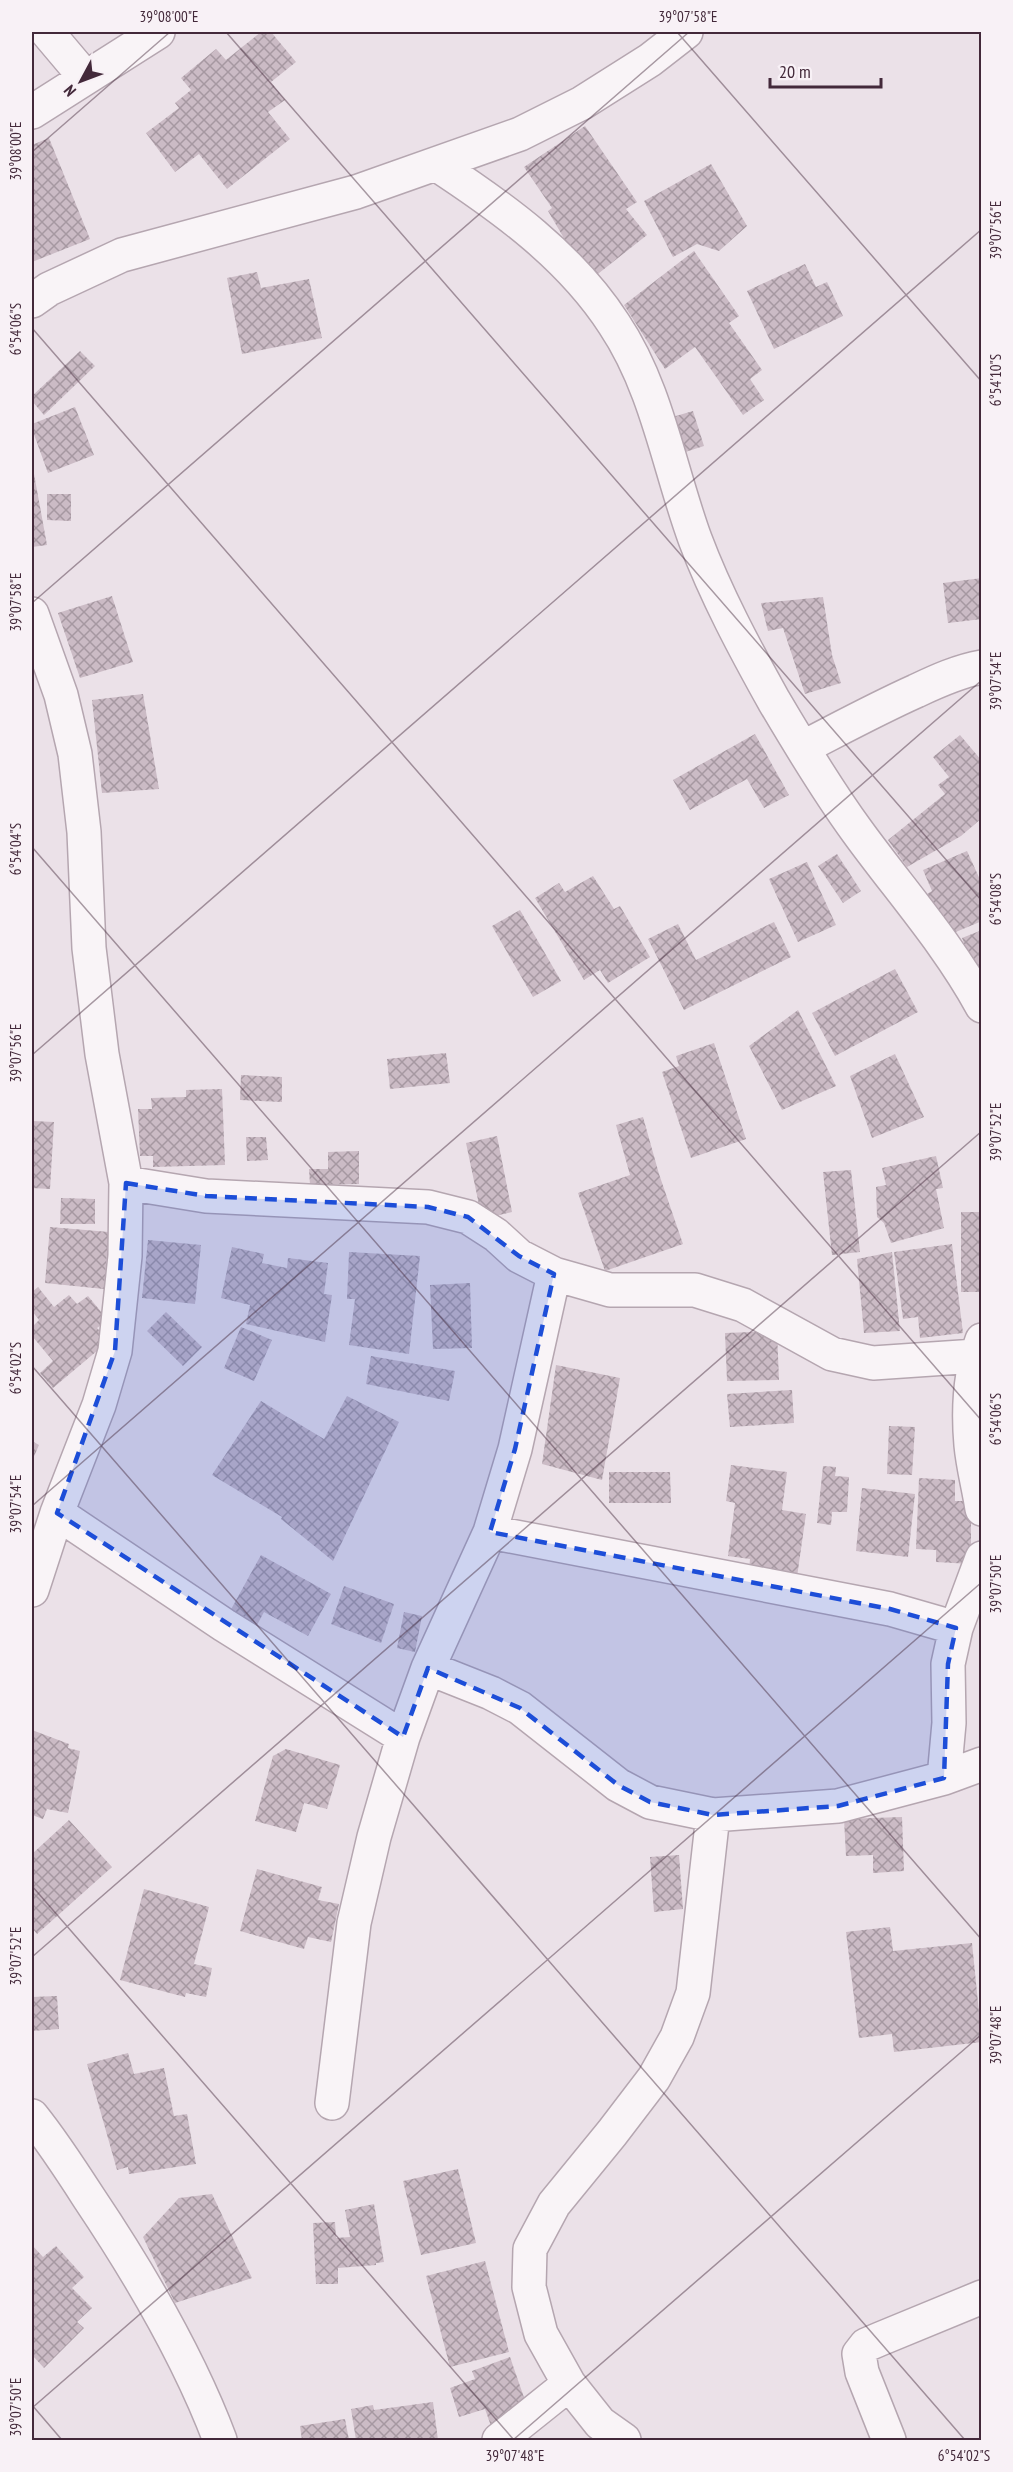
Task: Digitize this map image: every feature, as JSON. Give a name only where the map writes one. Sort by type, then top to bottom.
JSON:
[{"type":"street","points":[[47,32],[85,77]]},
{"type":"street","points":[[32,112],[159,32]]},
{"type":"street","points":[[32,302],[49,289],[122,255],[356,192],[520,134],[582,104],[650,60],[686,32]]},
{"type":"street","points":[[436,164],[498,205],[546,245],[595,296],[616,326],[641,374],[695,540],[737,633],[776,703],[856,831],[962,971],[981,1006]]},
{"type":"street","points":[[32,614],[61,695],[75,754],[84,832],[88,948],[102,1054],[126,1184],[123,1290],[115,1351],[99,1405],[57,1513],[32,1590]]},
{"type":"street","points":[[804,747],[934,682],[968,669],[981,667]]},
{"type":"street","points":[[126,1184],[206,1196],[428,1207],[468,1217],[496,1235],[519,1256],[554,1274],[610,1290],[695,1290],[743,1305],[832,1354],[873,1363],[979,1348],[970,1411],[981,1502]]},
{"type":"street","points":[[332,2103],[354,1923],[374,1836],[403,1737],[428,1668],[490,1532],[515,1449],[554,1274]]},
{"type":"street","points":[[57,1513],[224,1625],[403,1737]]},
{"type":"street","points":[[490,1532],[890,1610],[956,1628]]},
{"type":"street","points":[[944,1778],[949,1723],[948,1664],[956,1628],[981,1558]]},
{"type":"street","points":[[428,1668],[491,1693],[520,1708],[618,1785],[650,1802],[714,1815],[838,1806],[944,1778],[981,1764]]},
{"type":"street","points":[[624,2440],[600,2423],[569,2384],[541,2334],[529,2287],[530,2249],[554,2204],[654,2078],[677,2037],[693,1994],[714,1815]]},
{"type":"street","points":[[35,2130],[111,2230],[151,2298],[186,2365],[220,2440]]},
{"type":"street","points":[[890,2440],[862,2372],[860,2354],[866,2345],[880,2338],[981,2296]]},
{"type":"street","points":[[499,2440],[569,2384]]},
{"type":"highlighted area","points":[[126,1183],[206,1196],[428,1207],[468,1217],[519,1256],[554,1274],[515,1449],[490,1532],[890,1609],[956,1628],[948,1664],[944,1778],[838,1806],[713,1815],[650,1802],[618,1785],[520,1708],[428,1668],[403,1737],[57,1513],[115,1351]]},
{"type":"building","points":[[261,32],[271,32],[296,62],[271,82],[285,100],[268,112],[290,139],[227,189],[199,154],[175,172],[146,133],[179,108],[175,103],[191,90],[181,78],[216,49],[226,60]]},
{"type":"building","points":[[585,126],[637,202],[626,209],[647,235],[589,281],[548,211],[552,208],[524,167]]},
{"type":"building","points":[[49,138],[90,239],[32,262],[32,145]]},
{"type":"building","points":[[711,164],[747,226],[719,251],[697,244],[673,257],[644,201]]},
{"type":"building","points":[[694,251],[739,316],[729,323],[762,370],[750,379],[764,400],[743,415],[695,347],[665,369],[624,305]]},
{"type":"building","points":[[805,264],[816,287],[827,282],[843,316],[774,349],[747,291]]},
{"type":"building","points":[[257,272],[261,288],[309,279],[322,338],[242,354],[227,278]]},
{"type":"building","points":[[80,351],[95,366],[44,415],[32,401],[32,396]]},
{"type":"building","points":[[75,407],[94,455],[48,473],[32,424]]},
{"type":"building","points":[[693,411],[704,446],[679,454],[669,418]]},
{"type":"building","points":[[32,463],[47,545],[32,547]]},
{"type":"building","points":[[47,494],[71,494],[71,521],[47,520]]},
{"type":"building","points":[[982,578],[982,619],[948,623],[943,583]]},
{"type":"building","points":[[112,596],[133,662],[80,678],[58,613]]},
{"type":"building","points":[[823,597],[832,655],[841,683],[805,694],[783,628],[768,631],[761,603]]},
{"type":"building","points":[[143,694],[159,789],[102,793],[92,700]]},
{"type":"building","points":[[755,734],[789,795],[764,808],[747,779],[690,810],[673,780]]},
{"type":"building","points":[[960,735],[982,761],[982,818],[961,836],[907,867],[888,840],[945,794],[938,785],[949,777],[933,757]]},
{"type":"building","points":[[967,851],[982,884],[982,921],[951,934],[919,899],[932,891],[923,870]]},
{"type":"building","points":[[837,854],[861,891],[843,903],[818,866]]},
{"type":"building","points":[[807,862],[836,925],[798,942],[769,879]]},
{"type":"building","points":[[593,876],[614,909],[620,906],[650,957],[608,983],[600,970],[584,980],[535,898],[559,883],[565,892]]},
{"type":"building","points":[[520,910],[561,981],[533,997],[492,926]]},
{"type":"building","points":[[774,922],[791,957],[684,1010],[648,939],[678,924],[696,960]]},
{"type":"building","points":[[982,930],[982,990],[981,990],[962,938]]},
{"type":"building","points":[[895,969],[918,1012],[835,1056],[812,1013]]},
{"type":"building","points":[[798,1010],[836,1086],[782,1110],[749,1046]]},
{"type":"building","points":[[714,1043],[746,1139],[691,1158],[662,1072],[679,1066],[676,1056]]},
{"type":"building","points":[[446,1053],[450,1083],[390,1089],[387,1059]]},
{"type":"building","points":[[895,1054],[924,1117],[872,1138],[850,1076]]},
{"type":"building","points":[[241,1075],[282,1077],[282,1102],[240,1100]]},
{"type":"building","points":[[222,1089],[225,1165],[153,1167],[153,1156],[140,1156],[138,1109],[152,1109],[151,1098],[186,1097],[186,1090]]},
{"type":"building","points":[[643,1117],[659,1174],[683,1244],[605,1271],[578,1193],[630,1175],[616,1125]]},
{"type":"building","points":[[32,1121],[54,1122],[50,1189],[32,1188]]},
{"type":"building","points":[[497,1136],[512,1212],[482,1219],[466,1143]]},
{"type":"building","points":[[246,1137],[266,1137],[268,1160],[247,1161]]},
{"type":"building","points":[[359,1151],[359,1184],[310,1185],[309,1169],[328,1169],[328,1152]]},
{"type":"building","points":[[936,1156],[943,1188],[936,1189],[944,1228],[891,1243],[884,1223],[877,1217],[876,1187],[886,1185],[882,1168]]},
{"type":"building","points":[[851,1170],[860,1252],[832,1255],[823,1172]]},
{"type":"building","points":[[61,1198],[95,1199],[95,1224],[60,1224]]},
{"type":"building","points":[[961,1212],[982,1212],[982,1292],[961,1292]]},
{"type":"building","points":[[50,1227],[109,1232],[104,1289],[45,1283]]},
{"type":"building","points":[[148,1240],[201,1245],[195,1304],[142,1298]]},
{"type":"building","points":[[952,1244],[963,1333],[920,1338],[918,1317],[903,1319],[894,1252]]},
{"type":"building","points":[[232,1247],[264,1254],[262,1263],[287,1268],[288,1258],[328,1263],[324,1294],[332,1295],[325,1342],[246,1324],[250,1305],[221,1298]]},
{"type":"building","points":[[349,1252],[420,1256],[409,1354],[349,1345],[355,1299],[347,1299]]},
{"type":"building","points":[[892,1252],[900,1331],[864,1333],[857,1259]]},
{"type":"building","points":[[470,1283],[472,1348],[433,1349],[430,1285]]},
{"type":"building","points":[[38,1287],[54,1307],[69,1295],[77,1304],[88,1296],[108,1320],[97,1328],[102,1333],[98,1337],[104,1345],[53,1388],[40,1373],[53,1361],[32,1336],[32,1327],[39,1320],[32,1311],[32,1292]]},
{"type":"building","points":[[166,1312],[202,1347],[183,1366],[147,1331]]},
{"type":"building","points":[[241,1327],[272,1340],[254,1381],[224,1368]]},
{"type":"building","points":[[777,1331],[779,1380],[727,1381],[725,1333]]},
{"type":"building","points":[[371,1356],[455,1371],[449,1401],[366,1384]]},
{"type":"building","points":[[556,1365],[620,1378],[602,1480],[542,1464]]},
{"type":"building","points":[[792,1390],[794,1423],[730,1427],[727,1394]]},
{"type":"building","points":[[347,1396],[399,1422],[333,1561],[281,1519],[282,1517],[212,1475],[261,1401],[324,1439]]},
{"type":"building","points":[[889,1426],[915,1427],[912,1475],[887,1474]]},
{"type":"building","points":[[32,1441],[39,1445],[32,1461]]},
{"type":"building","points":[[731,1465],[787,1472],[782,1510],[806,1514],[797,1577],[749,1570],[750,1559],[728,1556],[735,1503],[726,1501]]},
{"type":"building","points":[[823,1466],[836,1467],[835,1476],[849,1477],[847,1512],[832,1512],[831,1525],[817,1523]]},
{"type":"building","points":[[609,1472],[670,1472],[671,1503],[609,1503]]},
{"type":"building","points":[[919,1478],[955,1480],[955,1501],[971,1501],[971,1564],[936,1562],[936,1550],[916,1549]]},
{"type":"building","points":[[862,1488],[915,1494],[908,1557],[856,1551]]},
{"type":"building","points":[[261,1555],[331,1594],[308,1636],[264,1612],[256,1627],[229,1613]]},
{"type":"building","points":[[344,1586],[394,1604],[381,1643],[331,1624]]},
{"type":"building","points":[[404,1612],[422,1616],[415,1652],[397,1648]]},
{"type":"building","points":[[32,1730],[69,1744],[68,1748],[80,1751],[68,1813],[47,1809],[43,1819],[32,1815]]},
{"type":"building","points":[[286,1749],[340,1765],[327,1809],[304,1803],[296,1832],[255,1821],[273,1756]]},
{"type":"building","points":[[902,1817],[904,1871],[873,1873],[873,1855],[846,1856],[844,1819]]},
{"type":"building","points":[[69,1820],[112,1867],[37,1934],[32,1928],[32,1854]]},
{"type":"building","points":[[679,1855],[683,1909],[654,1912],[650,1857]]},
{"type":"building","points":[[257,1869],[322,1887],[318,1900],[339,1904],[331,1942],[308,1937],[304,1949],[240,1931]]},
{"type":"building","points":[[144,1889],[209,1907],[194,1964],[212,1968],[206,1997],[186,1993],[185,1997],[120,1980]]},
{"type":"building","points":[[890,1927],[893,1951],[972,1943],[982,2042],[894,2052],[892,2034],[859,2038],[846,1932]]},
{"type":"building","points":[[57,1996],[59,2029],[32,2031],[32,1997]]},
{"type":"building","points":[[128,2053],[134,2074],[164,2068],[174,2116],[187,2114],[196,2164],[129,2174],[128,2167],[117,2170],[87,2064]]},
{"type":"building","points":[[458,2169],[476,2243],[421,2255],[403,2181]]},
{"type":"building","points":[[212,2194],[252,2278],[175,2303],[143,2237],[179,2198]]},
{"type":"building","points":[[374,2204],[384,2262],[376,2263],[376,2265],[338,2268],[338,2284],[316,2284],[313,2223],[335,2222],[336,2238],[350,2237],[345,2210]]},
{"type":"building","points":[[32,2245],[43,2257],[56,2246],[84,2277],[72,2288],[92,2308],[77,2322],[84,2328],[44,2368],[32,2355]]},
{"type":"building","points":[[485,2261],[509,2352],[450,2367],[426,2276]]},
{"type":"building","points":[[510,2357],[529,2412],[491,2426],[485,2409],[459,2417],[450,2388],[475,2379],[472,2371]]},
{"type":"building","points":[[433,2402],[438,2440],[356,2440],[351,2409],[373,2405],[374,2410]]},
{"type":"building","points":[[345,2419],[349,2440],[302,2440],[300,2426]]}]
